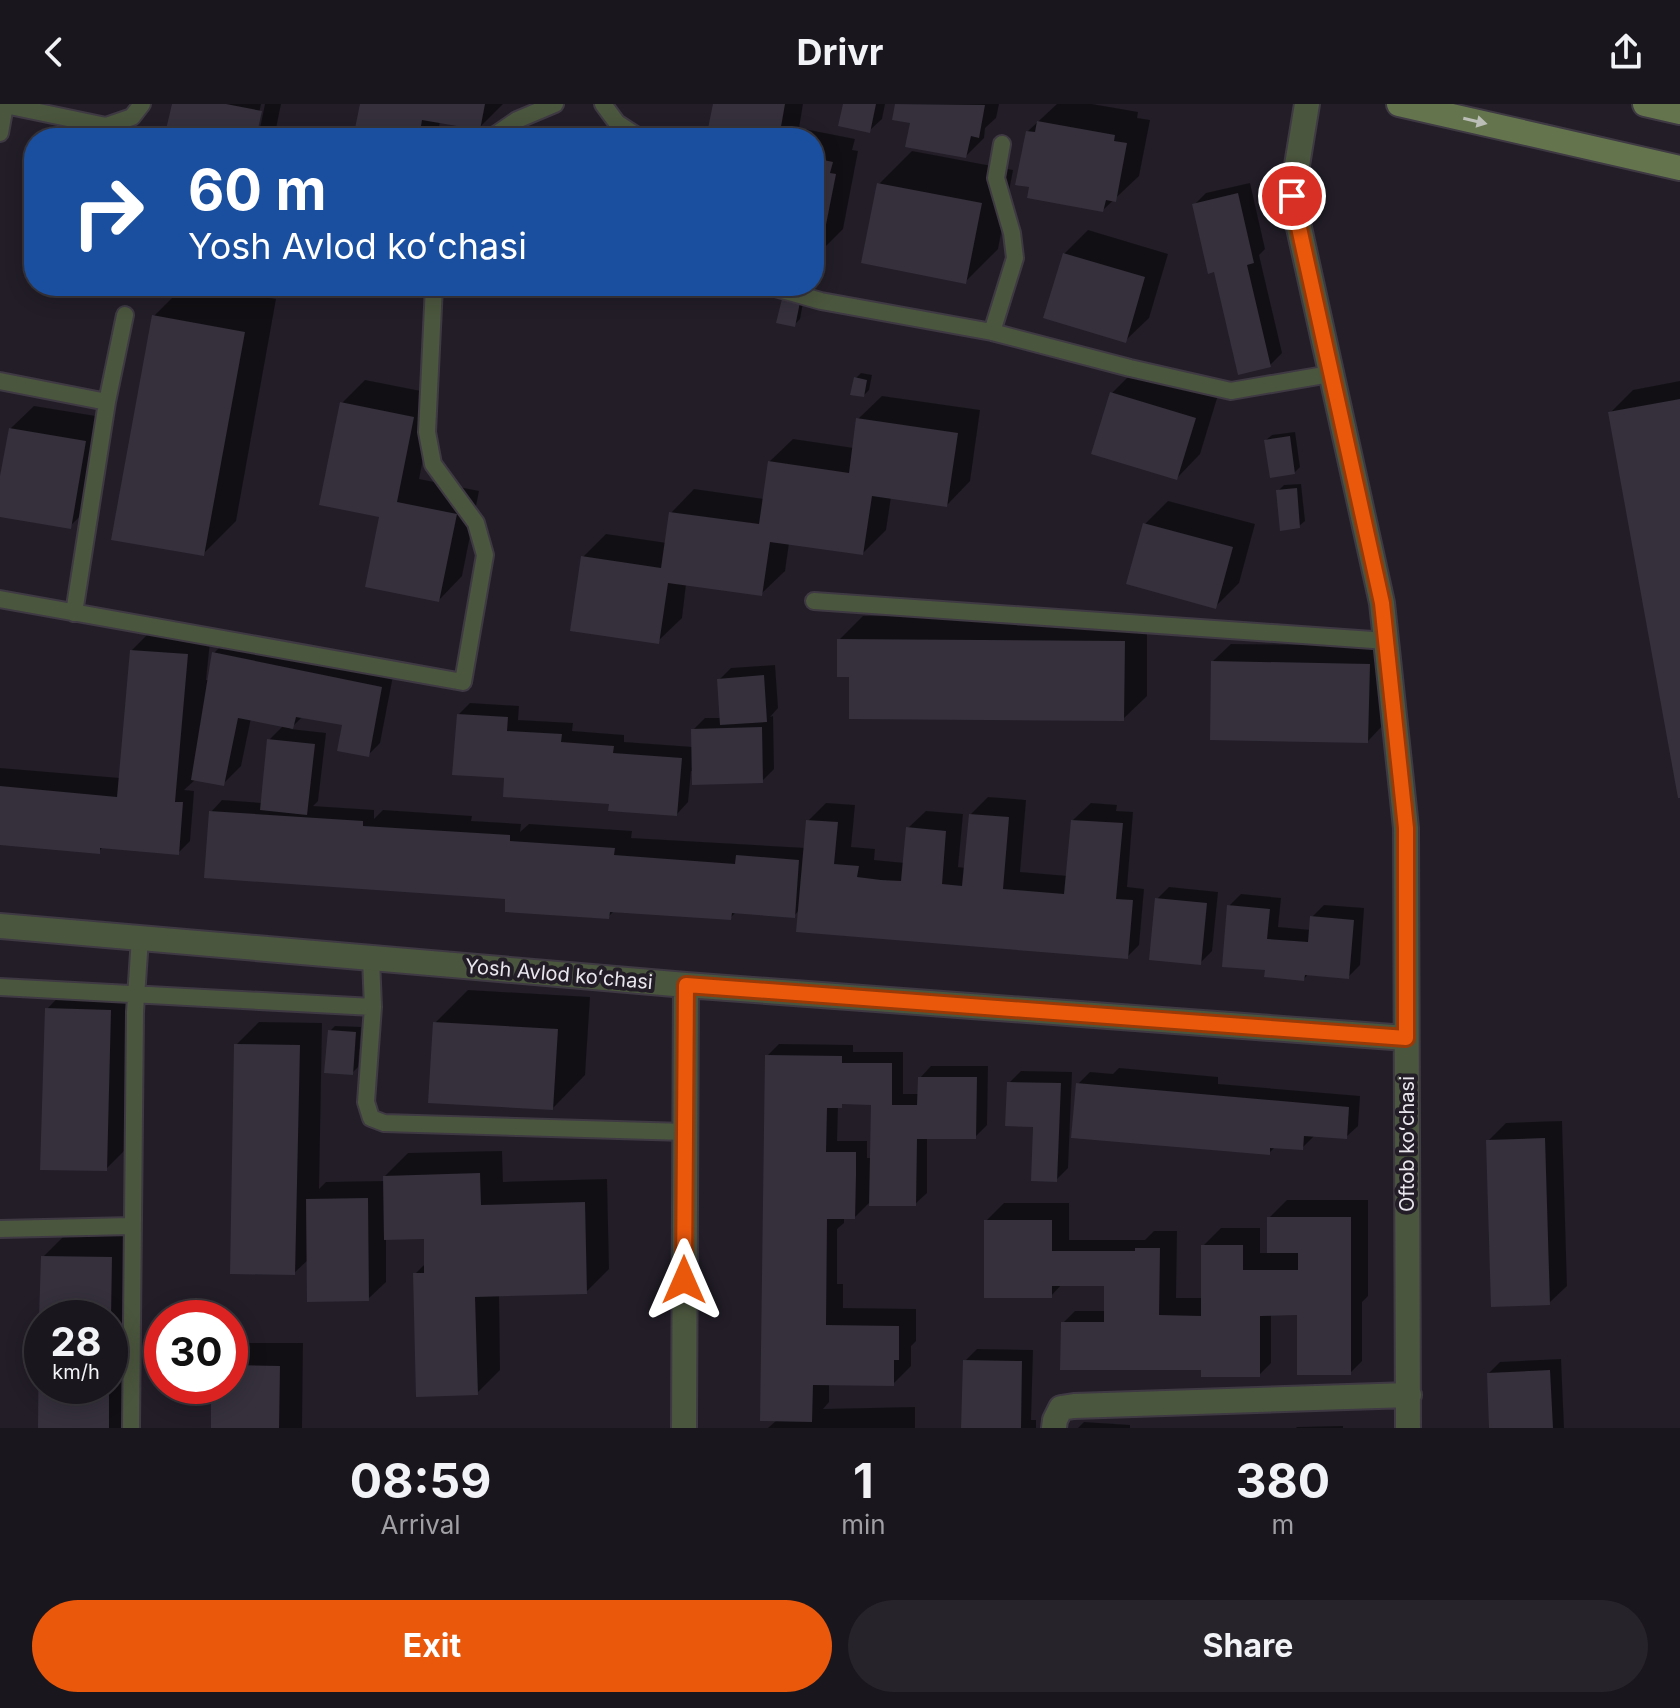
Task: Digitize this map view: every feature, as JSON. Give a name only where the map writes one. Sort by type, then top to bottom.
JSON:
[{"type":"main road","points":[[1399,104],[1680,168]]},
{"type":"main road","points":[[1645,104],[1680,112]]},
{"type":"street","name":"Oftob koʻchasi","points":[[1307,104],[1292,196],[1382,603],[1406,828],[1408,1428]]},
{"type":"street","name":"Yosh Avlod koʻchasi","points":[[0,926],[686,985],[1406,1038]]},
{"type":"street","points":[[684,1428],[686,985]]},
{"type":"street","points":[[1054,1428],[1061,1408],[1074,1406],[1409,1395]]},
{"type":"lane","points":[[0,133],[5,105],[106,126],[132,117],[142,104]]},
{"type":"lane","points":[[505,128],[555,104]]},
{"type":"lane","points":[[603,104],[625,128]]},
{"type":"lane","points":[[992,332],[1015,258],[1012,233],[996,178],[1002,144]]},
{"type":"lane","points":[[0,599],[463,682],[485,555],[476,523],[433,464],[427,432],[434,296]]},
{"type":"lane","points":[[803,296],[992,332],[1231,391],[1330,374]]},
{"type":"lane","points":[[74,613],[107,402],[125,315]]},
{"type":"lane","points":[[0,381],[107,402]]},
{"type":"lane","points":[[814,601],[1387,641]]},
{"type":"lane","points":[[131,1428],[136,993],[140,938]]},
{"type":"lane","points":[[371,959],[373,1007],[366,1102],[371,1118],[384,1123],[685,1132]]},
{"type":"lane","points":[[0,987],[373,1007]]},
{"type":"lane","points":[[0,1229],[132,1226]]},
{"type":"building","points":[[172,104],[226,104],[262,111],[258,128],[166,128]]},
{"type":"building","points":[[360,104],[485,104],[480,128],[422,120],[421,128],[355,128]]},
{"type":"building","points":[[713,104],[785,104],[781,128],[708,128]]},
{"type":"building","points":[[843,104],[876,104],[870,133],[838,126]]},
{"type":"building","points":[[895,104],[985,105],[979,138],[971,136],[966,158],[905,147],[910,123],[892,120]]},
{"type":"building","points":[[1037,121],[1115,135],[1114,141],[1127,143],[1116,202],[1106,200],[1103,212],[1027,198],[1029,187],[1015,185],[1026,131],[1035,132]]},
{"type":"building","points":[[824,160],[833,162],[830,173],[836,174],[824,235]]},
{"type":"building","points":[[877,183],[982,203],[966,284],[861,263]]},
{"type":"building","points":[[1238,193],[1254,263],[1247,265],[1271,367],[1238,375],[1214,272],[1208,274],[1192,204]]},
{"type":"building","points":[[1063,253],[1145,277],[1126,343],[1043,318]]},
{"type":"building","points":[[782,299],[800,302],[795,327],[776,323]]},
{"type":"building","points":[[152,315],[245,332],[204,556],[111,540]]},
{"type":"building","points":[[854,377],[867,380],[864,397],[850,395]]},
{"type":"building","points":[[1110,392],[1196,418],[1177,480],[1091,454]]},
{"type":"building","points":[[1680,399],[1680,798],[1678,798],[1608,412]]},
{"type":"building","points":[[340,402],[414,417],[397,502],[457,514],[439,602],[365,587],[379,517],[319,505]]},
{"type":"building","points":[[856,418],[958,433],[947,507],[872,496],[863,555],[770,542],[762,596],[668,583],[659,644],[570,631],[581,556],[661,568],[669,512],[759,524],[768,461],[849,473]]},
{"type":"building","points":[[9,428],[86,441],[71,529],[0,517],[0,476]]},
{"type":"building","points":[[1290,436],[1295,474],[1270,478],[1264,440]]},
{"type":"building","points":[[1297,488],[1300,528],[1280,531],[1276,490]]},
{"type":"building","points":[[1143,523],[1233,547],[1216,609],[1126,584]]},
{"type":"building","points":[[837,639],[1125,641],[1124,721],[849,719],[849,677],[837,677]]},
{"type":"building","points":[[130,650],[188,654],[175,802],[183,802],[179,855],[100,848],[100,854],[0,845],[0,786],[117,797]]},
{"type":"building","points":[[212,652],[382,687],[369,757],[337,751],[342,725],[296,717],[293,729],[238,718],[224,786],[191,780]]},
{"type":"building","points":[[1211,661],[1370,664],[1368,743],[1210,740]]},
{"type":"building","points":[[764,675],[767,722],[720,725],[717,679]]},
{"type":"building","points":[[457,714],[508,717],[507,731],[562,734],[561,742],[614,746],[613,753],[682,758],[677,816],[608,811],[609,804],[503,797],[504,778],[452,775]]},
{"type":"building","points":[[762,727],[763,783],[692,785],[691,729]]},
{"type":"building","points":[[267,739],[315,744],[307,815],[260,810]]},
{"type":"building","points":[[209,811],[363,821],[363,826],[510,835],[510,841],[615,848],[614,855],[735,864],[736,855],[799,860],[795,918],[732,913],[731,920],[610,912],[609,919],[505,912],[505,899],[204,878]]},
{"type":"building","points":[[969,814],[1009,817],[1003,889],[1064,894],[1071,820],[1123,823],[1116,899],[1133,900],[1128,959],[796,932],[806,820],[838,822],[834,864],[859,866],[857,877],[881,880],[901,881],[906,827],[946,831],[942,884],[962,886]]},
{"type":"building","points":[[1155,898],[1207,903],[1201,965],[1149,960]]},
{"type":"building","points":[[1227,905],[1270,909],[1267,939],[1308,942],[1310,916],[1354,920],[1349,979],[1305,975],[1304,981],[1264,977],[1265,970],[1222,967]]},
{"type":"building","points":[[45,1008],[111,1010],[107,1171],[40,1170]]},
{"type":"building","points":[[433,1022],[558,1029],[553,1110],[428,1103]]},
{"type":"building","points":[[328,1030],[356,1032],[353,1075],[324,1073]]},
{"type":"building","points":[[234,1044],[300,1045],[295,1275],[230,1274]]},
{"type":"building","points":[[765,1055],[842,1056],[842,1063],[892,1063],[892,1105],[917,1105],[918,1077],[977,1077],[976,1139],[917,1139],[916,1206],[869,1206],[871,1105],[842,1104],[842,1108],[827,1108],[826,1152],[856,1152],[856,1175],[855,1219],[827,1219],[826,1325],[899,1326],[899,1360],[894,1360],[894,1386],[813,1385],[812,1422],[760,1421]]},
{"type":"building","points":[[1007,1082],[1061,1083],[1057,1182],[1031,1181],[1033,1127],[1005,1126]]},
{"type":"building","points":[[1076,1083],[1349,1107],[1347,1139],[1304,1136],[1303,1150],[1270,1148],[1270,1155],[1071,1138]]},
{"type":"building","points":[[1545,1138],[1550,1305],[1491,1307],[1486,1140]]},
{"type":"building","points":[[480,1173],[481,1205],[585,1202],[587,1294],[475,1297],[478,1395],[416,1397],[413,1273],[424,1273],[424,1239],[384,1240],[383,1176]]},
{"type":"building","points":[[368,1198],[369,1301],[307,1302],[306,1199]]},
{"type":"building","points":[[1267,1217],[1351,1217],[1351,1375],[1297,1375],[1297,1315],[1260,1316],[1260,1377],[1201,1377],[1201,1370],[1060,1370],[1061,1322],[1104,1322],[1104,1286],[1052,1286],[1052,1298],[984,1298],[984,1220],[1052,1220],[1052,1251],[1160,1248],[1159,1315],[1201,1316],[1201,1245],[1243,1245],[1243,1270],[1298,1270],[1298,1253],[1267,1253]]},
{"type":"building","points":[[41,1256],[112,1257],[111,1300],[40,1300]]},
{"type":"building","points":[[963,1360],[1022,1361],[1021,1428],[961,1428]]},
{"type":"building","points":[[248,1365],[280,1366],[279,1428],[211,1428],[211,1404],[248,1404]]},
{"type":"building","points":[[1550,1370],[1553,1428],[1489,1428],[1487,1373]]},
{"type":"building","points":[[38,1404],[109,1404],[109,1428],[38,1428]]},
{"type":"route","points":[[684,1280],[686,985],[1406,1038],[1406,828],[1382,603],[1292,196]]}]
